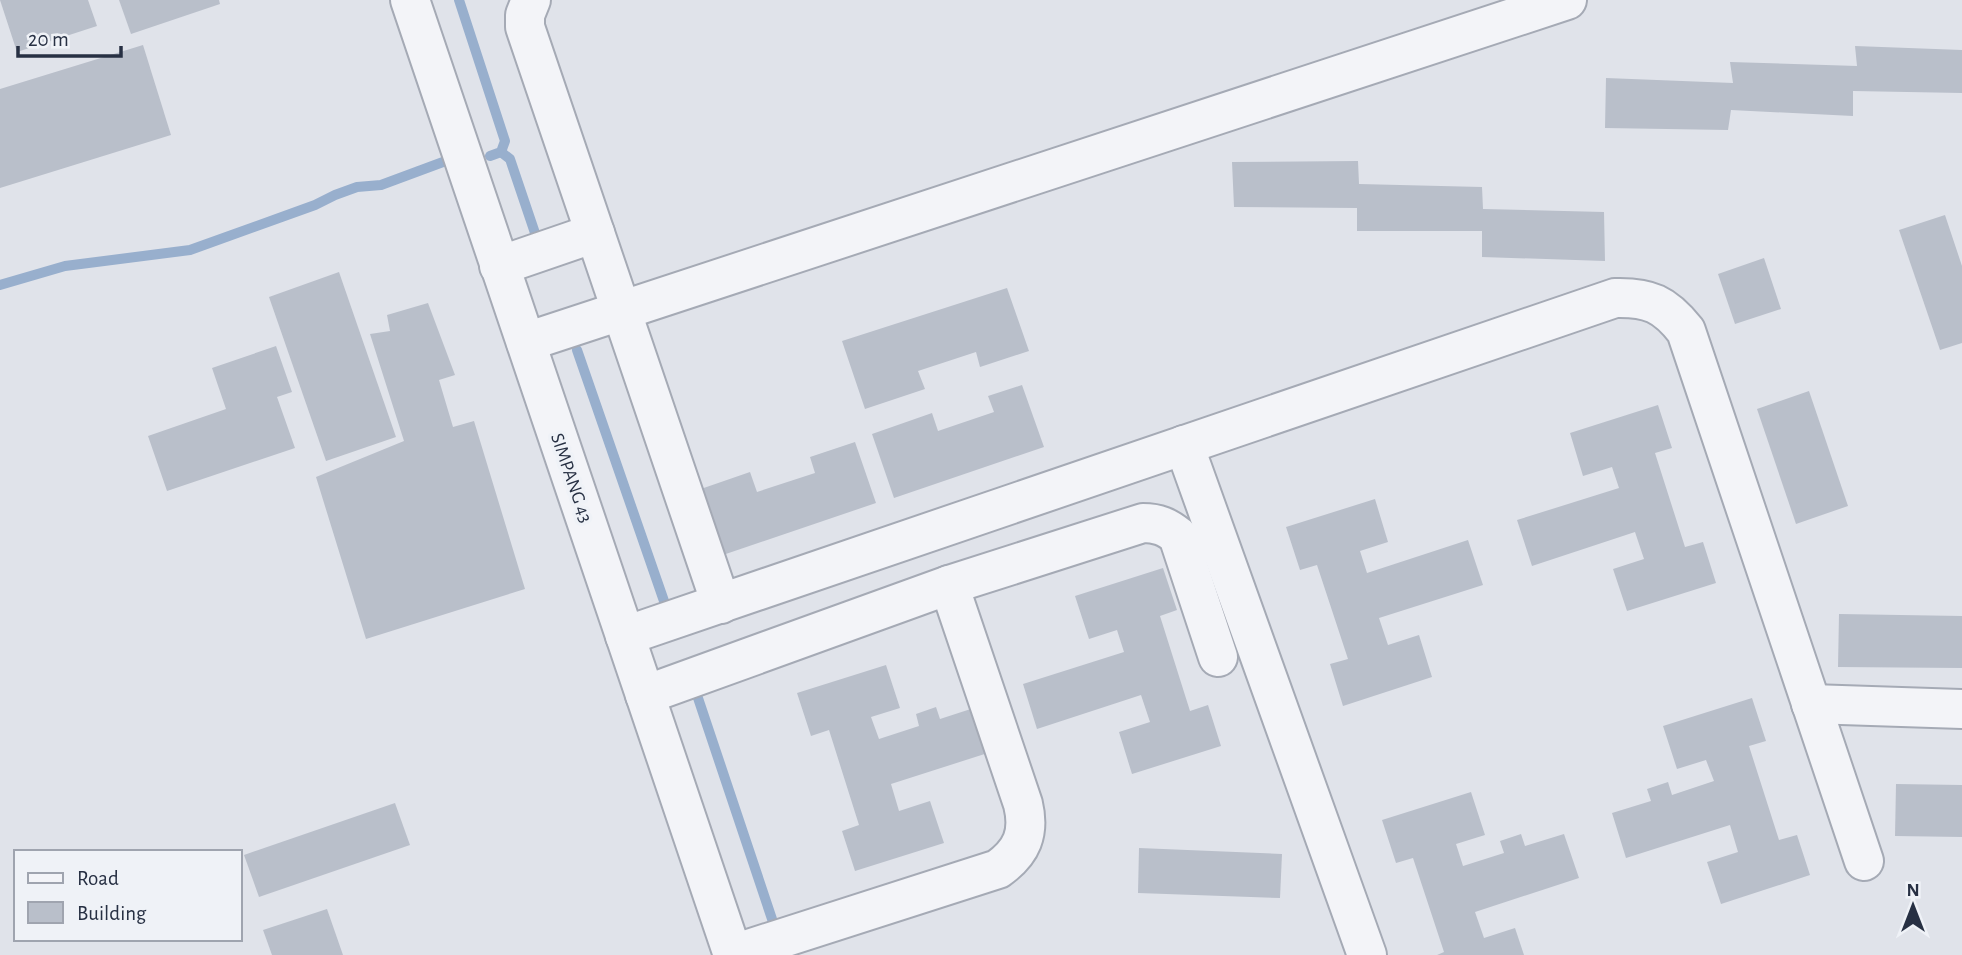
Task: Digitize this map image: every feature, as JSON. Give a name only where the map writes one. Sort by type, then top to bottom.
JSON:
[{"type":"street","name":"SIMPANG 43","points":[[410,0],[733,954]]},
{"type":"street","points":[[531,0],[525,15],[525,27],[721,604]]},
{"type":"street","points":[[526,342],[1567,0]]},
{"type":"street","points":[[499,266],[595,233]]},
{"type":"street","points":[[625,636],[1615,298],[1635,297],[1655,303],[1673,314],[1686,331],[1864,861]]},
{"type":"street","points":[[1184,445],[1367,955]]},
{"type":"street","points":[[645,695],[949,585],[1143,523],[1156,523],[1178,536],[1217,657]]},
{"type":"street","points":[[1187,565],[1222,551]]},
{"type":"street","points":[[733,954],[998,869],[1020,848],[1027,819],[1023,804],[949,585]]},
{"type":"street","points":[[1811,705],[1962,709]]},
{"type":"building","points":[[0,0],[88,0],[97,26],[17,52]]},
{"type":"building","points":[[119,0],[219,0],[220,4],[131,34]]},
{"type":"building","points":[[143,45],[171,135],[0,188],[0,89]]},
{"type":"building","points":[[1855,46],[1962,50],[1962,93],[1853,91],[1853,116],[1731,110],[1728,130],[1605,128],[1606,78],[1733,83],[1730,62],[1857,66]]},
{"type":"building","points":[[1358,161],[1359,184],[1482,187],[1483,209],[1604,212],[1605,261],[1482,257],[1482,231],[1357,231],[1357,208],[1234,207],[1232,162]]},
{"type":"building","points":[[1945,215],[1962,266],[1962,343],[1940,350],[1899,230]]},
{"type":"building","points":[[1764,258],[1781,309],[1735,324],[1718,274]]},
{"type":"building","points":[[339,272],[396,437],[326,461],[269,297]]},
{"type":"building","points":[[1007,288],[1029,351],[980,367],[976,352],[918,371],[925,389],[865,409],[842,341]]},
{"type":"building","points":[[428,303],[455,375],[439,380],[453,427],[474,421],[525,589],[366,639],[316,477],[404,441],[370,334],[390,331],[387,315]]},
{"type":"building","points":[[276,346],[292,392],[277,397],[295,448],[167,491],[148,436],[226,409],[212,368]]},
{"type":"building","points":[[1022,385],[1044,447],[894,498],[872,434],[932,413],[938,431],[994,412],[988,396]]},
{"type":"building","points":[[1809,391],[1848,506],[1796,524],[1757,409]]},
{"type":"building","points":[[1658,405],[1672,448],[1655,453],[1685,547],[1703,542],[1716,583],[1627,611],[1613,569],[1644,559],[1635,532],[1532,566],[1517,520],[1619,488],[1612,467],[1583,476],[1570,433]]},
{"type":"building","points":[[855,442],[876,503],[717,557],[695,491],[750,472],[757,492],[815,473],[810,457]]},
{"type":"building","points":[[1375,499],[1388,542],[1360,551],[1367,573],[1468,540],[1483,585],[1379,618],[1388,645],[1419,635],[1432,677],[1343,706],[1330,664],[1348,659],[1317,565],[1300,570],[1286,527]]},
{"type":"building","points":[[1163,568],[1177,610],[1160,616],[1190,711],[1208,705],[1221,746],[1132,774],[1119,732],[1150,722],[1141,695],[1037,729],[1023,684],[1124,652],[1117,630],[1089,639],[1075,596]]},
{"type":"building","points":[[1839,614],[1962,616],[1962,668],[1838,667]]},
{"type":"building","points":[[886,665],[900,708],[871,717],[879,739],[919,726],[916,714],[936,707],[940,719],[980,706],[994,751],[891,784],[899,811],[930,801],[944,843],[855,871],[842,831],[859,825],[829,730],[811,736],[797,693]]},
{"type":"building","points":[[1752,698],[1766,741],[1749,746],[1779,840],[1797,835],[1810,875],[1721,904],[1707,862],[1738,852],[1730,825],[1626,858],[1612,813],[1651,801],[1647,789],[1668,782],[1672,795],[1714,781],[1706,760],[1677,769],[1663,726]]},
{"type":"building","points":[[1896,784],[1962,785],[1962,837],[1895,836]]},
{"type":"building","points":[[1471,792],[1485,835],[1456,844],[1463,866],[1504,853],[1500,841],[1521,834],[1525,846],[1564,834],[1579,878],[1475,912],[1484,938],[1515,928],[1524,955],[1437,955],[1444,952],[1413,858],[1396,863],[1382,820]]},
{"type":"building","points":[[395,803],[410,845],[259,897],[244,855]]},
{"type":"building","points":[[1139,848],[1282,854],[1280,898],[1138,893]]},
{"type":"building","points":[[327,909],[343,955],[272,955],[263,930]]},
{"type":"waterway","points":[[459,0],[505,141],[501,152],[490,156]]},
{"type":"waterway","points":[[501,152],[510,159],[536,236]]},
{"type":"waterway","points":[[0,285],[65,266],[190,250],[357,187],[381,185],[443,162]]},
{"type":"waterway","points":[[577,350],[664,601]]},
{"type":"waterway","points":[[698,698],[773,922]]}]
